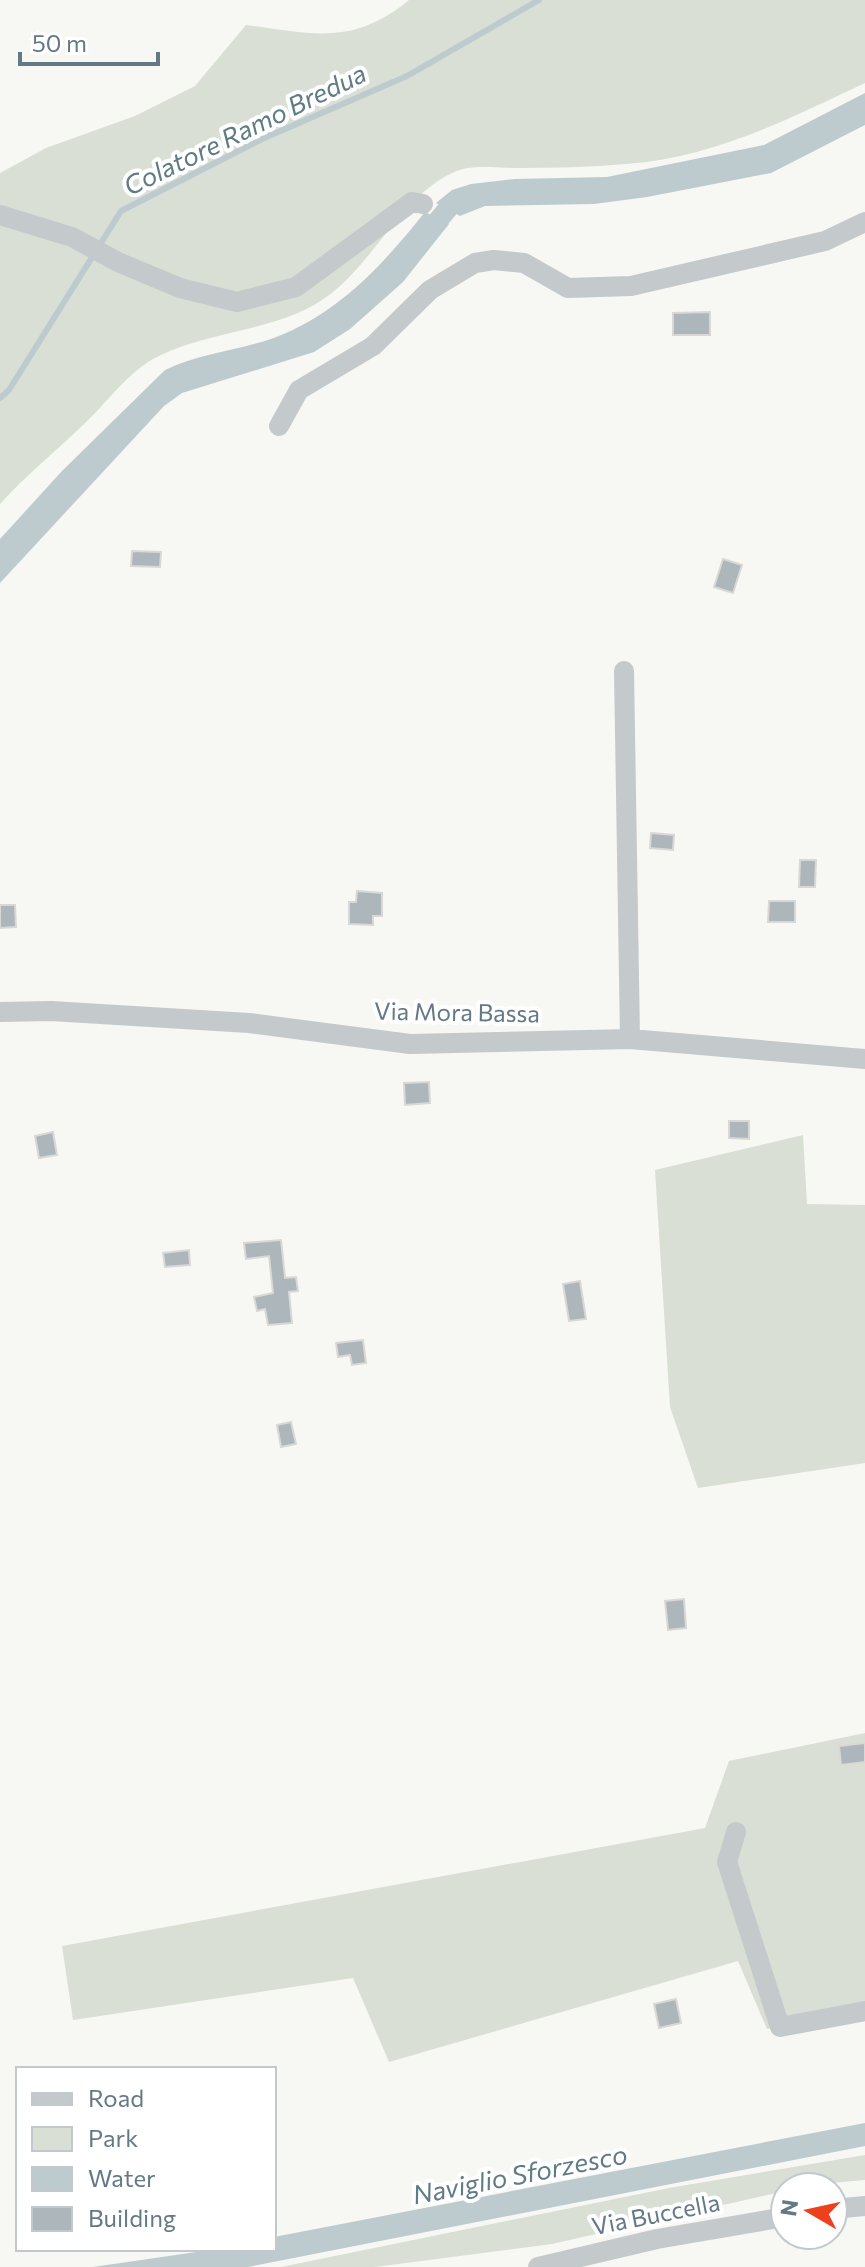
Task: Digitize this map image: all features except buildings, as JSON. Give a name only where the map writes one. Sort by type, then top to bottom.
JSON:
[{"type":"street","points":[[0,215],[72,237],[180,288],[237,302],[296,287],[412,202],[423,204]]},
{"type":"street","points":[[279,426],[299,390],[373,346],[430,290],[457,272],[494,260],[524,263],[568,288],[631,286],[825,241],[865,222]]},
{"type":"street","points":[[624,671],[630,1039]]},
{"type":"street","name":"Via Mora Bassa","points":[[0,1012],[51,1011],[249,1023],[410,1044],[630,1039],[865,1059]]},
{"type":"street","points":[[736,1832],[727,1862],[780,2027],[865,2011]]},
{"type":"street","name":"Via Buccella","points":[[538,2267],[657,2239],[769,2220]]},
{"type":"green space","points":[[409,0],[865,0],[865,83],[749,135],[690,154],[599,166],[476,167],[444,177],[410,205],[333,292],[293,315],[181,347],[148,362],[0,504],[0,173],[46,148],[135,116],[195,86],[246,25],[332,33],[369,25]]},
{"type":"green space","points":[[803,1135],[807,1204],[865,1205],[865,1463],[698,1488],[670,1407],[655,1170]]},
{"type":"green space","points":[[865,1733],[865,2011],[767,2029],[738,1961],[389,2062],[353,1978],[73,2020],[62,1946],[705,1828],[729,1761]]},
{"type":"green space","points":[[865,2155],[865,2180],[849,2181],[849,2171],[770,2171]]},
{"type":"green space","points":[[769,2171],[769,2195],[552,2244],[375,2267],[281,2267],[669,2188]]},
{"type":"water","points":[[865,93],[865,125],[771,173],[647,197],[594,204],[485,206],[460,216],[436,203],[452,190],[471,184],[515,179],[607,177],[764,145]]},
{"type":"water","points":[[425,212],[449,224],[403,282],[350,329],[314,352],[182,393],[164,406],[0,583],[0,539],[62,471],[165,370],[201,357],[265,341],[313,319],[335,305],[373,271]]},
{"type":"water","points":[[865,2123],[865,2146],[248,2267],[93,2267],[203,2251],[276,2251],[276,2237]]},
{"type":"waterway","name":"Colatore Ramo Bredua","points":[[0,398],[9,390],[121,211],[262,139],[407,76],[539,0]]},
{"type":"waterway","points":[[423,238],[452,204],[470,198]]},
{"type":"water label","name":"Naviglio Sforzesco","points":[[520,2175]]}]
